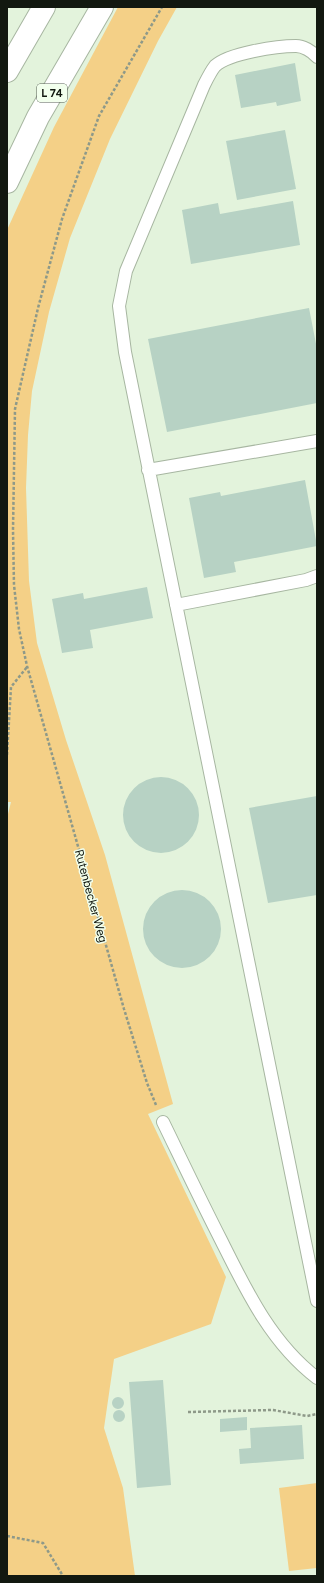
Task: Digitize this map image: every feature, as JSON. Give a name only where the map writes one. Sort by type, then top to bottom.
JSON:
[{"type":"highway","points":[[7,71],[44,7]]},
{"type":"highway","name":"L 74","points":[[7,182],[38,118],[102,7]]},
{"type":"lane","points":[[317,57],[313,52],[297,46],[253,51],[232,57],[215,66],[204,85],[126,271],[119,306],[125,352],[148,470],[317,1301]]},
{"type":"lane","points":[[148,470],[317,441]]},
{"type":"lane","points":[[176,605],[306,580],[317,576]]},
{"type":"lane","points":[[163,1122],[252,1302],[270,1330],[305,1369],[317,1378]]},
{"type":"path","name":"Rutenbecker Weg","points":[[162,7],[99,116],[62,219],[38,308],[15,410],[13,530],[14,585],[19,629],[27,666],[135,1047],[147,1083],[163,1122]]},
{"type":"path","points":[[7,755],[11,687],[27,666]]},
{"type":"path","points":[[188,1412],[273,1410],[307,1416],[317,1414]]},
{"type":"path","points":[[7,1536],[43,1543],[63,1576]]},
{"type":"shaded area","points":[[118,7],[177,7],[158,41],[110,139],[70,238],[49,312],[32,391],[28,435],[26,488],[29,581],[37,643],[66,740],[105,855],[173,1104],[148,1114],[226,1277],[211,1324],[114,1359],[104,1428],[123,1488],[135,1576],[7,1576],[7,818],[11,802],[7,802],[7,230],[54,127]]},
{"type":"shaded area","points":[[317,1483],[317,1568],[289,1571],[279,1488]]},
{"type":"building","points":[[295,63],[301,101],[277,106],[276,102],[241,108],[235,75]]},
{"type":"building","points":[[285,130],[296,189],[237,200],[226,141]]},
{"type":"building","points":[[293,201],[300,245],[191,264],[182,210],[218,203],[220,214]]},
{"type":"building","points":[[309,308],[317,349],[317,403],[167,432],[148,339]]},
{"type":"building","points":[[305,480],[317,546],[234,562],[236,572],[204,578],[189,498],[220,492],[221,496]]},
{"type":"building","points":[[147,587],[153,618],[90,630],[93,648],[62,653],[52,599],[83,593],[84,599]]},
{"type":"building","points":[[154,777],[168,777],[182,783],[193,794],[199,808],[199,822],[196,830],[188,842],[182,847],[168,853],[154,853],[140,847],[129,836],[123,822],[123,808],[129,794],[140,783]]},
{"type":"building","points":[[317,796],[317,895],[268,903],[249,808]]},
{"type":"building","points":[[182,890],[197,893],[209,902],[218,914],[221,929],[218,944],[209,956],[197,965],[182,968],[167,965],[155,956],[146,944],[143,929],[146,914],[155,902],[167,893]]},
{"type":"building","points":[[163,1380],[171,1485],[137,1488],[129,1382]]},
{"type":"building","points":[[116,1397],[120,1397],[124,1403],[120,1409],[116,1409],[112,1405],[112,1401]]},
{"type":"building","points":[[117,1410],[121,1410],[125,1416],[121,1422],[117,1422],[113,1418],[113,1414]]},
{"type":"building","points":[[247,1417],[247,1430],[220,1432],[220,1419]]},
{"type":"building","points":[[302,1425],[304,1459],[240,1464],[239,1449],[251,1448],[250,1428]]}]
